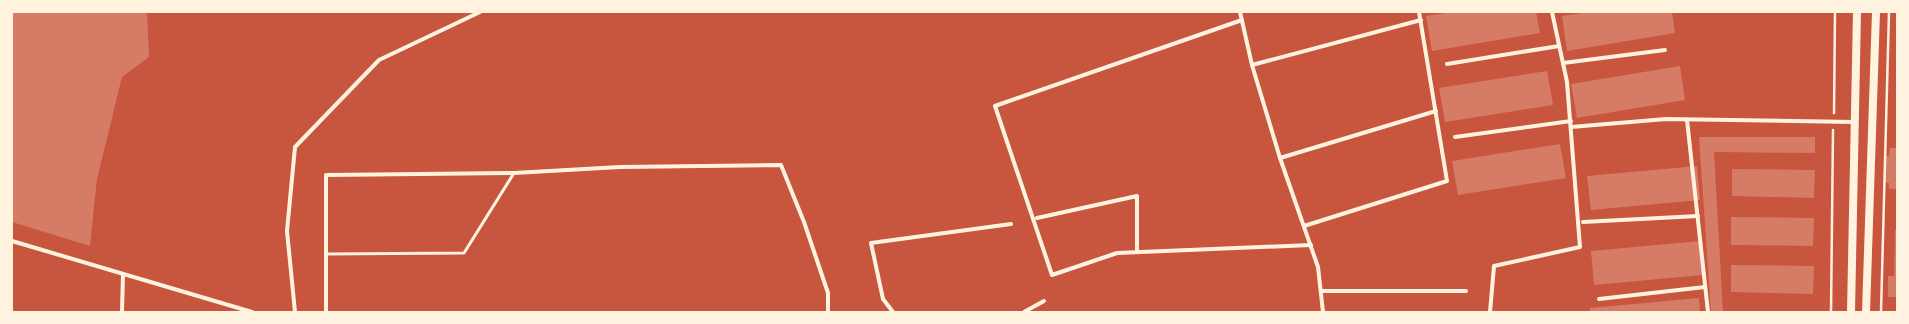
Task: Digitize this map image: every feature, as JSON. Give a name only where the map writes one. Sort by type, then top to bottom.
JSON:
[{"type":"main road","points":[[1851,312],[1857,12]]},
{"type":"main road","points":[[1866,312],[1876,12]]},
{"type":"street","points":[[295,312],[287,231],[295,147],[379,60],[480,12]]},
{"type":"street","points":[[1240,12],[1252,64],[1280,158],[1318,267],[1323,312]]},
{"type":"street","points":[[1304,226],[1447,181],[1419,12]]},
{"type":"street","points":[[1490,312],[1494,266],[1580,247],[1567,82],[1552,12]]},
{"type":"street","points":[[1242,20],[995,106],[1052,275],[1117,253],[1311,245]]},
{"type":"street","points":[[1252,64],[1421,20]]},
{"type":"street","points":[[1447,64],[1559,46]]},
{"type":"street","points":[[1563,63],[1665,50]]},
{"type":"street","points":[[1280,158],[1436,111]]},
{"type":"street","points":[[1571,127],[1666,119],[1833,123],[1855,122]]},
{"type":"street","points":[[1687,120],[1708,312]]},
{"type":"street","points":[[1455,137],[1571,121]]},
{"type":"street","points":[[326,312],[326,175],[514,173],[620,167],[781,165],[804,222],[828,293],[828,312]]},
{"type":"street","points":[[1037,218],[1137,196],[1137,252]]},
{"type":"street","points":[[1583,222],[1698,216]]},
{"type":"street","points":[[893,312],[883,299],[871,243],[1011,224]]},
{"type":"street","points":[[12,241],[252,312]]},
{"type":"street","points":[[122,312],[123,274]]},
{"type":"street","points":[[1599,299],[1705,287]]},
{"type":"street","points":[[1321,291],[1466,291]]},
{"type":"street","points":[[1024,312],[1044,301]]},
{"type":"lane","points":[[326,254],[464,254],[514,173]]},
{"type":"path","points":[[1831,312],[1835,12]]},
{"type":"path","points":[[1881,312],[1889,12]]},
{"type":"building","points":[[12,12],[147,12],[149,57],[122,77],[97,179],[90,246],[12,222]]},
{"type":"building","points":[[1453,12],[1536,12],[1540,33],[1432,51],[1426,16]]},
{"type":"building","points":[[1589,12],[1672,12],[1675,33],[1567,51],[1562,16]]},
{"type":"building","points":[[1680,66],[1685,100],[1577,118],[1571,84]]},
{"type":"building","points":[[1547,71],[1553,105],[1445,122],[1439,88]]},
{"type":"building","points":[[1699,137],[1815,137],[1815,153],[1714,152],[1723,312],[1711,312]]},
{"type":"building","points":[[1560,144],[1566,178],[1458,195],[1452,161]]},
{"type":"building","points":[[1890,148],[1897,148],[1897,189],[1889,189],[1889,183],[1884,183],[1884,156],[1889,156]]},
{"type":"building","points":[[1697,166],[1700,200],[1591,210],[1587,176]]},
{"type":"building","points":[[1732,169],[1815,170],[1814,198],[1732,196]]},
{"type":"building","points":[[1731,217],[1814,218],[1813,246],[1731,245]]},
{"type":"building","points":[[1895,230],[1897,230],[1897,297],[1888,297],[1888,276],[1894,276]]},
{"type":"building","points":[[1700,241],[1703,275],[1594,285],[1591,251]]},
{"type":"building","points":[[1731,265],[1814,266],[1813,294],[1731,292]]},
{"type":"building","points":[[1699,298],[1700,312],[1590,312],[1590,308]]}]
